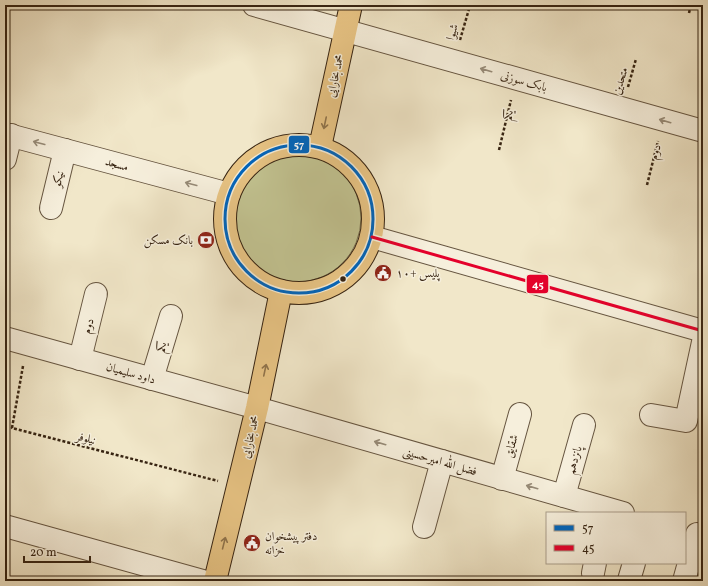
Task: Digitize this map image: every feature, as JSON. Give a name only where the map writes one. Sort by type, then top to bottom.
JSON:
[{"type":"main road","name":"محمد بخارایی","points":[[320,147],[344,30],[351,5]]},
{"type":"main road","points":[[305,144],[320,147],[338,155],[353,167],[364,182],[372,199],[375,218],[372,237],[365,255],[354,271],[338,283],[320,291],[301,294],[281,291],[266,286],[254,278],[242,267],[233,254],[228,240],[225,224],[225,209],[229,194],[236,180],[246,167],[258,156],[273,149],[288,145],[305,144]]},
{"type":"main road","name":"محمد بخارایی","points":[[215,581],[257,408],[281,291]]},
{"type":"street","name":"بابک سوزنی","points":[[254,5],[703,131]]},
{"type":"street","name":"مسجد","points":[[8,134],[229,194]]},
{"type":"street","points":[[5,159],[8,134]]},
{"type":"street","name":"نیکو","points":[[52,208],[65,150]]},
{"type":"street","points":[[372,237],[703,331]]},
{"type":"street","name":"دوم","points":[[80,359],[96,294]]},
{"type":"street","name":"یکم","points":[[152,379],[171,316]]},
{"type":"street","name":"داود سلیمیان","points":[[5,338],[257,408]]},
{"type":"street","points":[[651,415],[686,421],[703,342]]},
{"type":"street","name":"فضل الله امیرحسینی","points":[[257,408],[564,496],[613,512]]},
{"type":"street","name":"شقایق","points":[[502,479],[520,414]]},
{"type":"street","name":"پانزدهم","points":[[564,496],[584,425]]},
{"type":"street","points":[[424,527],[442,461]]},
{"type":"street","points":[[5,526],[203,581]]},
{"type":"street","points":[[684,581],[695,533]]},
{"type":"path","points":[[688,13],[691,5]]},
{"type":"path","name":"شیوا","points":[[453,61],[469,9]]},
{"type":"path","name":"متحدین","points":[[622,109],[636,59]]},
{"type":"path","name":"یکم","points":[[499,150],[516,79]]},
{"type":"path","name":"دوم","points":[[647,185],[663,120]]},
{"type":"path","name":"نیلوفر","points":[[27,344],[12,428],[239,486]]},
{"type":"green space","points":[[297,154],[309,155],[321,159],[342,173],[356,194],[360,206],[360,230],[356,242],[342,263],[321,277],[309,281],[297,282],[285,281],[273,277],[252,263],[238,242],[234,230],[233,218],[234,206],[238,194],[252,173],[273,159],[285,155]]},
{"type":"transit line","name":"57","points":[[292,145],[306,145],[321,148],[334,153],[352,166],[365,184],[368,191],[372,204],[373,219],[372,234],[368,247],[365,254],[352,272],[334,285],[327,288],[314,292],[292,293],[277,290],[264,285],[252,277],[241,266],[233,254],[228,241],[225,226],[225,212],[228,197],[233,184],[241,172],[252,161],[264,153],[277,148],[292,145]]},
{"type":"transit line","name":"45","points":[[372,237],[703,331]]},
{"type":"place","name":"بانک مسکن","points":[[206,240]]},
{"type":"place","name":"پلیس +۱۰","points":[[383,273]]},
{"type":"place","name":"دفتر پیشخوان خزانه","points":[[252,543]]}]
